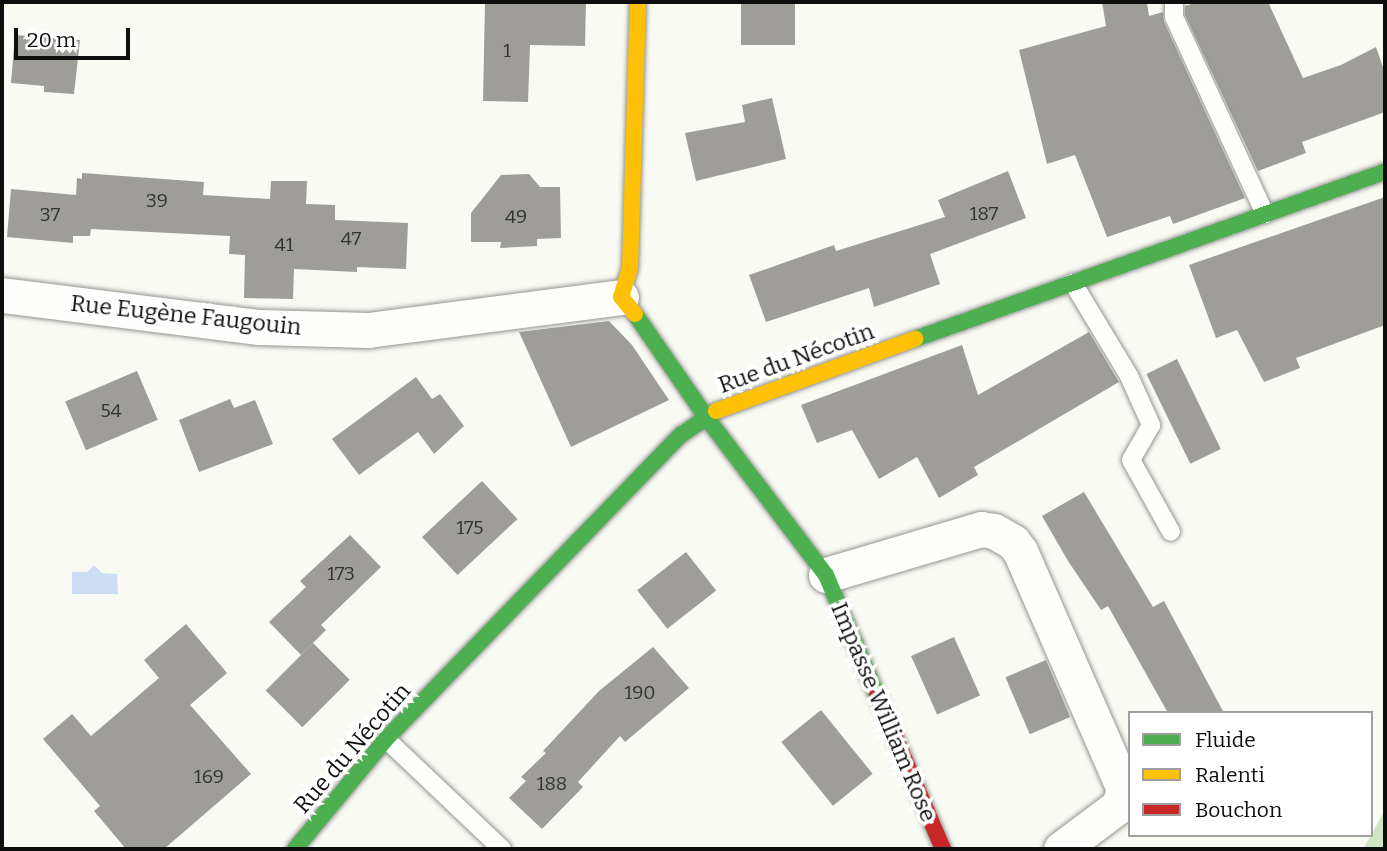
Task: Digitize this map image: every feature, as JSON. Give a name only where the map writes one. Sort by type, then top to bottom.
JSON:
[{"type":"street","points":[[621,298],[630,268],[638,2]]},
{"type":"street","name":"Rue du Nécotin","points":[[295,849],[386,739],[681,435],[706,416],[726,406],[1385,172]]},
{"type":"street","name":"Rue Eugène Faugouin","points":[[2,295],[259,327],[368,330],[621,298]]},
{"type":"street","name":"Impasse William Rose","points":[[621,298],[650,332],[706,416],[826,575],[943,849]]},
{"type":"street","name":"Impasse William Rose","points":[[826,575],[981,529],[994,531],[1013,542],[1020,551],[1123,787],[1122,798],[1117,807],[1061,849]]},
{"type":"lane","points":[[1174,2],[1174,17],[1265,214]]},
{"type":"lane","points":[[1073,283],[1129,376],[1151,425],[1131,460],[1171,531]]},
{"type":"lane","points":[[386,739],[502,849]]},
{"type":"green space","points":[[1385,810],[1385,849],[1363,849],[1370,837],[1373,837],[1373,831]]},
{"type":"water","points":[[94,565],[102,573],[117,574],[118,594],[72,594],[72,572],[87,572]]},
{"type":"building","points":[[485,2],[586,2],[585,46],[530,45],[528,102],[483,101]]},
{"type":"building","points":[[741,2],[795,2],[795,45],[741,45]]},
{"type":"building","points":[[1102,2],[1147,2],[1149,16],[1163,12],[1164,22],[1245,198],[1173,224],[1170,216],[1107,237],[1075,155],[1047,164],[1019,50],[1106,26]]},
{"type":"building","points":[[1198,2],[1268,2],[1303,78],[1341,65],[1376,47],[1385,73],[1385,112],[1302,142],[1306,153],[1258,171],[1185,15],[1185,6]]},
{"type":"building","points":[[15,35],[80,40],[74,94],[44,92],[44,86],[11,83]]},
{"type":"building","points":[[772,98],[786,159],[696,181],[685,133],[745,122],[742,105]]},
{"type":"building","points":[[1008,171],[1026,218],[930,254],[940,284],[874,307],[869,288],[766,322],[749,275],[834,245],[836,251],[945,217],[938,200]]},
{"type":"building","points":[[82,173],[204,182],[203,195],[270,199],[271,181],[307,181],[306,204],[335,205],[335,220],[408,223],[406,269],[357,267],[357,272],[294,269],[293,299],[244,298],[245,255],[229,254],[230,236],[91,229],[90,236],[73,236],[73,243],[7,237],[11,189],[76,195],[77,178],[82,179]]},
{"type":"building","points":[[529,174],[540,187],[560,187],[561,238],[537,239],[537,246],[500,248],[501,242],[471,242],[471,213],[501,175]]},
{"type":"building","points":[[1385,197],[1385,325],[1296,358],[1300,368],[1264,382],[1237,330],[1216,338],[1189,265]]},
{"type":"building","points":[[609,321],[632,345],[669,400],[571,447],[519,332]]},
{"type":"building","points":[[1089,332],[1119,382],[974,467],[978,475],[939,498],[917,457],[879,479],[852,430],[817,443],[801,405],[962,345],[978,395]]},
{"type":"building","points":[[1177,359],[1221,449],[1190,464],[1146,374]]},
{"type":"building","points":[[137,371],[158,420],[86,450],[65,401]]},
{"type":"building","points":[[416,377],[432,399],[440,394],[464,426],[434,454],[418,432],[359,475],[332,439]]},
{"type":"building","points":[[230,399],[234,408],[255,400],[273,444],[199,472],[179,420]]},
{"type":"building","points":[[482,481],[517,519],[457,575],[422,537]]},
{"type":"building","points":[[1084,492],[1153,607],[1164,601],[1223,711],[1167,711],[1108,606],[1101,610],[1042,516]]},
{"type":"building","points":[[350,535],[381,567],[321,625],[326,630],[301,655],[269,622],[306,587],[300,581]]},
{"type":"building","points":[[686,552],[716,591],[667,629],[637,590]]},
{"type":"building","points":[[186,624],[227,673],[190,705],[251,774],[164,849],[126,849],[94,811],[100,806],[43,739],[72,714],[91,736],[159,678],[144,660]]},
{"type":"building","points":[[954,637],[980,695],[937,715],[911,656]]},
{"type":"building","points":[[313,643],[350,680],[302,727],[266,690]]},
{"type":"building","points":[[653,647],[689,688],[625,742],[620,736],[578,782],[583,787],[542,829],[509,798],[526,781],[521,777],[546,753],[543,751],[599,691]]},
{"type":"building","points":[[1046,660],[1070,717],[1030,734],[1005,677]]},
{"type":"building","points":[[821,710],[873,774],[833,806],[781,742]]},
{"type":"traffic: fast","points":[[915,339],[1385,172]]},
{"type":"traffic: fast","points":[[635,314],[706,417],[826,575],[877,695]]},
{"type":"traffic: fast","points":[[295,849],[386,739],[681,435],[716,411]]},
{"type":"traffic: slow","points":[[635,314],[621,297],[630,268],[638,2]]},
{"type":"traffic: slow","points":[[716,411],[915,339]]},
{"type":"traffic: jam","points":[[877,695],[943,849]]}]
